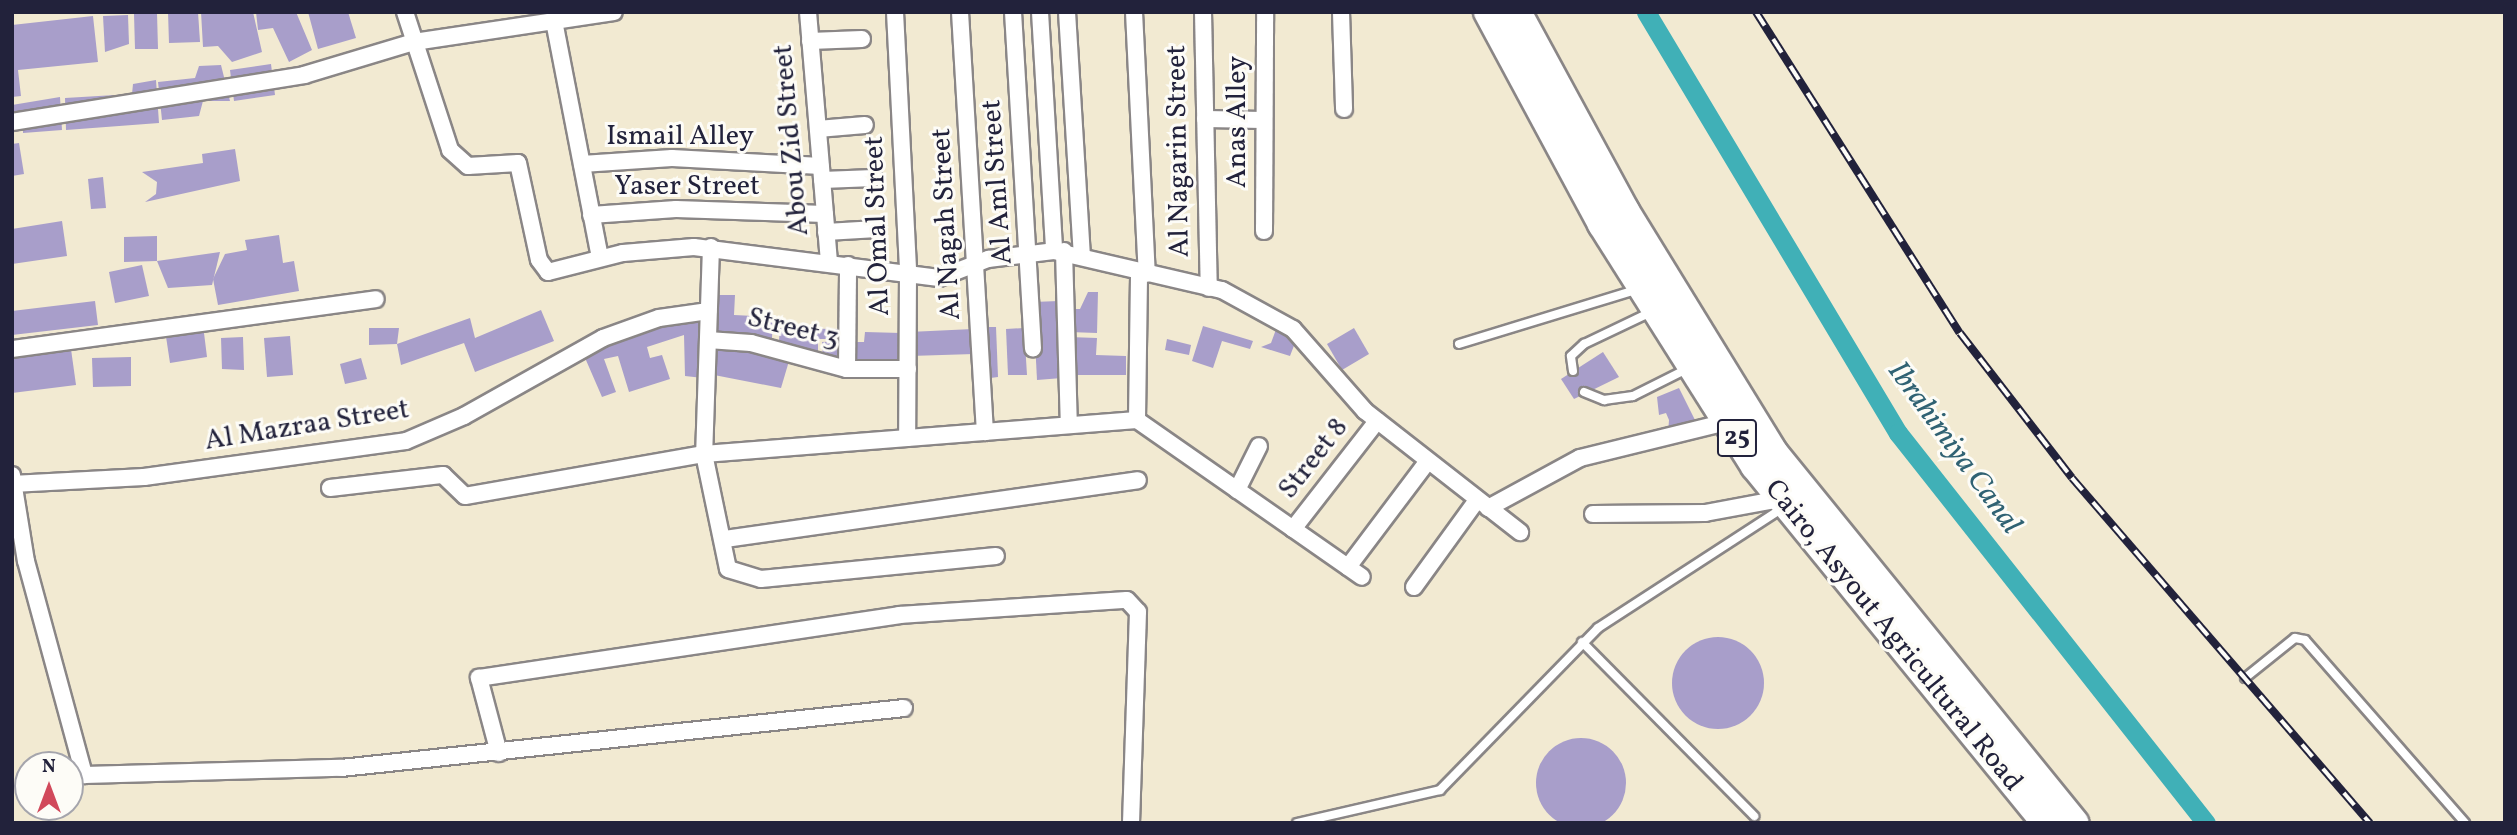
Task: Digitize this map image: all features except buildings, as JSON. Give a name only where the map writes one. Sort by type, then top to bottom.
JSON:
[{"type":"highway","name":"Cairo, Asyout Agricultural Road","points":[[1488,12],[1649,299],[1703,361],[1808,501],[2075,823]]},
{"type":"highway","name":"Cairo, Asyout Agricultural Road","points":[[1517,12],[1703,361],[1727,422],[1783,503],[2046,823]]},
{"type":"street","points":[[405,12],[458,162],[510,161],[521,168],[538,260],[553,272],[600,258],[711,247],[948,277],[976,264],[1059,251],[1082,254],[1143,273],[1209,288],[1247,300],[1293,329],[1377,421],[1520,532]]},
{"type":"street","points":[[12,122],[304,75],[414,42],[614,12]]},
{"type":"street","name":"Abou Zid Street","points":[[808,12],[829,262]]},
{"type":"street","name":"Al Omal Street","points":[[895,12],[908,273],[907,438]]},
{"type":"street","name":"Al Nagah Street","points":[[960,12],[985,432]]},
{"type":"street","name":"Al Aml Street","points":[[1013,12],[1033,348]]},
{"type":"street","points":[[1040,12],[1059,251],[1069,425]]},
{"type":"street","points":[[1067,12],[1082,254]]},
{"type":"street","points":[[1134,12],[1143,273],[1137,420]]},
{"type":"street","name":"Al Nagarin Street","points":[[1203,12],[1209,288]]},
{"type":"street","name":"Anas Alley","points":[[1264,231],[1265,12]]},
{"type":"street","points":[[1342,12],[1344,109]]},
{"type":"street","points":[[554,21],[600,258]]},
{"type":"street","points":[[810,41],[862,39]]},
{"type":"street","points":[[1205,119],[1264,120]]},
{"type":"street","points":[[818,129],[865,125]]},
{"type":"street","name":"Ismail Alley","points":[[582,164],[672,158],[874,178]]},
{"type":"street","name":"Yaser Street","points":[[592,215],[677,209],[825,214]]},
{"type":"street","points":[[826,232],[877,229]]},
{"type":"street","points":[[711,247],[704,454],[725,539],[728,569],[761,579],[996,556]]},
{"type":"street","points":[[846,369],[848,265]]},
{"type":"street","points":[[12,349],[376,299]]},
{"type":"street","name":"Al Mazraa Street","points":[[13,484],[144,477],[406,440],[454,421],[603,338],[659,318],[709,311]]},
{"type":"street","name":"Street 3","points":[[708,340],[751,343],[846,369],[908,369]]},
{"type":"street","points":[[330,488],[443,475],[465,496],[704,454],[1137,420],[1355,572],[1427,462]]},
{"type":"street","name":"Street 8","points":[[1293,529],[1377,421]]},
{"type":"street","points":[[1414,587],[1483,504],[1580,458],[1727,422]]},
{"type":"street","points":[[1237,490],[1259,446]]},
{"type":"street","points":[[12,475],[26,561],[85,775],[341,768],[904,708]]},
{"type":"street","points":[[725,539],[1138,480]]},
{"type":"street","points":[[1593,514],[1705,513],[1783,503]]},
{"type":"street","points":[[499,752],[480,678],[899,615],[1127,600],[1138,612],[1130,823]]},
{"type":"lane","points":[[1459,344],[1649,299]]},
{"type":"lane","points":[[1573,371],[1571,356],[1649,299]]},
{"type":"lane","points":[[1584,392],[1604,400],[1633,396],[1703,361]]},
{"type":"lane","points":[[1297,823],[1440,790],[1582,642],[1783,503]]},
{"type":"lane","points":[[2245,678],[2295,638],[2305,640],[2465,823]]},
{"type":"lane","points":[[1582,642],[1754,816]]},
{"type":"waterway","name":"Ibrahimiya Canal","points":[[1646,12],[1898,433],[2206,823]]},
{"type":"railway","points":[[1756,12],[1960,333],[2072,478],[2370,823]]}]
